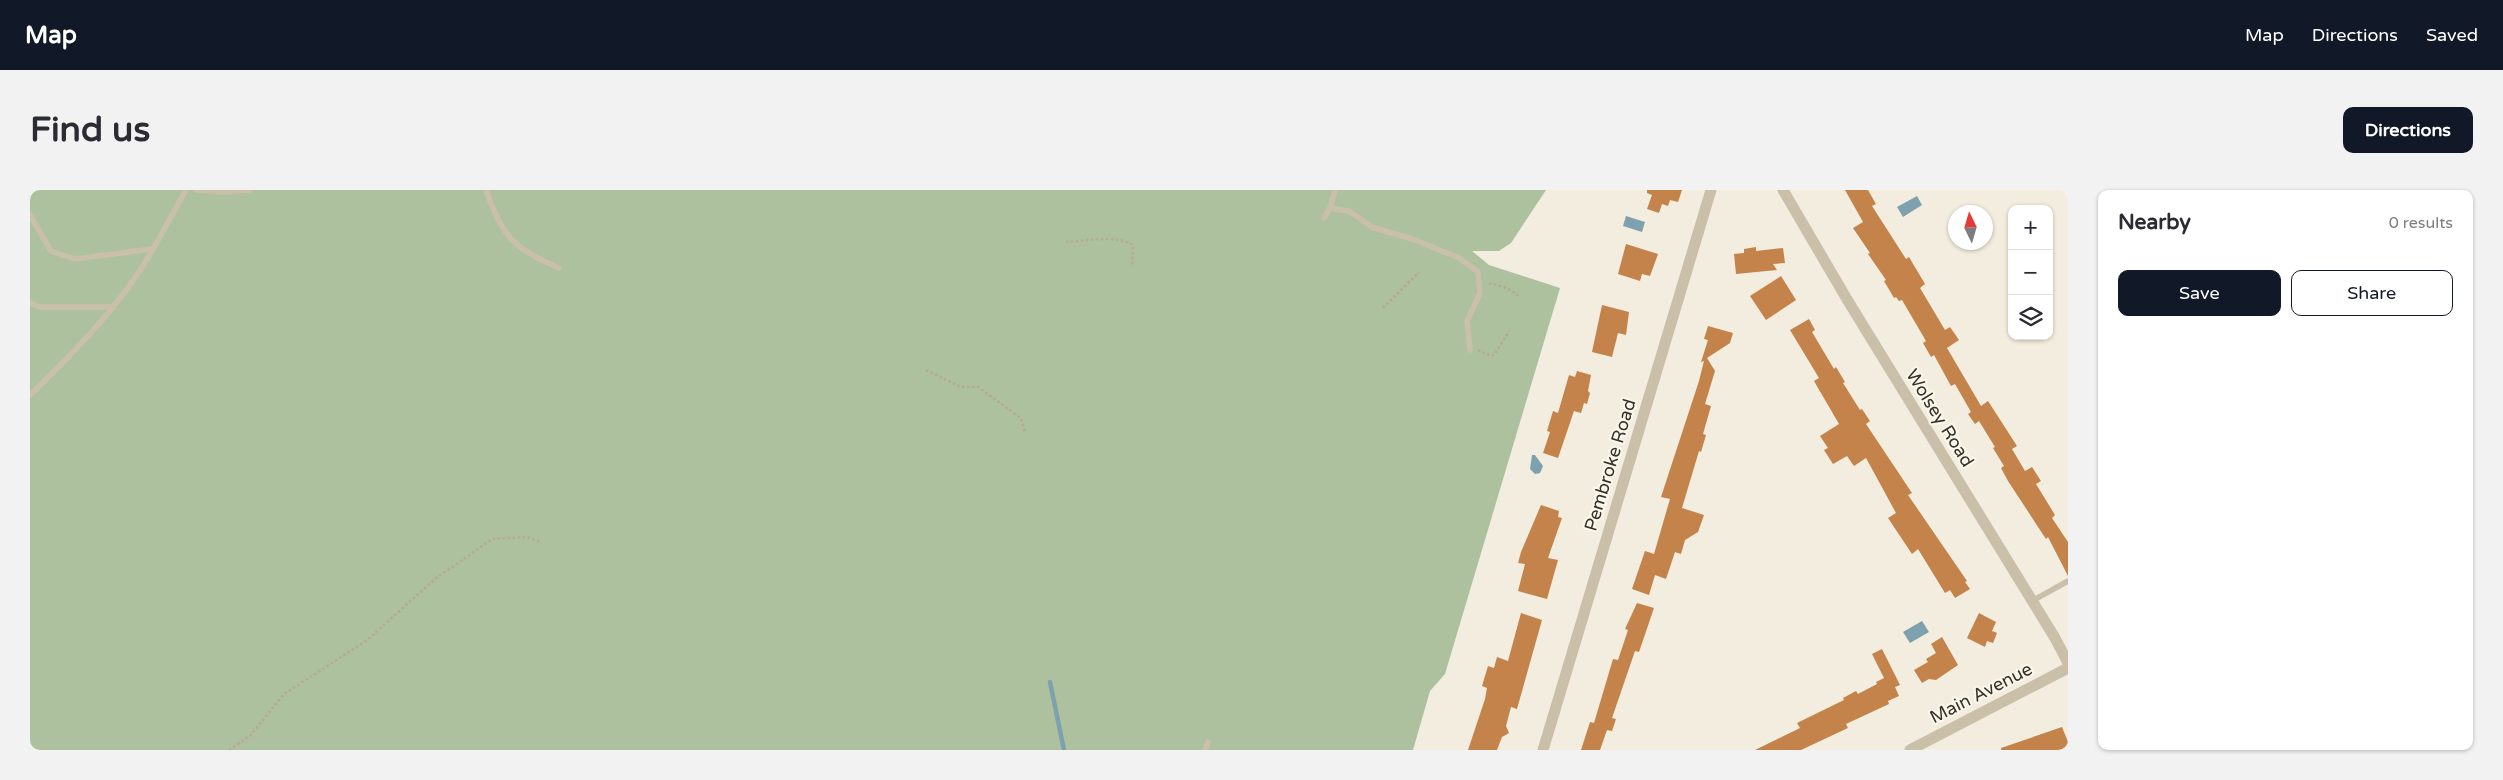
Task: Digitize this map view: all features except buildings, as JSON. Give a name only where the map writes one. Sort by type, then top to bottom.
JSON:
[{"type":"street","name":"Pembroke Road","points":[[1543,750],[1711,190]]},
{"type":"street","name":"Wolsey Road","points":[[1783,190],[2067,662]]},
{"type":"street","name":"Main Avenue","points":[[1910,750],[2067,662]]},
{"type":"lane","points":[[30,395],[80,345],[113,307],[152,249],[186,190]]},
{"type":"lane","points":[[196,190],[224,192],[250,190]]},
{"type":"lane","points":[[486,190],[500,226],[509,239],[528,252],[559,268]]},
{"type":"lane","points":[[1324,218],[1330,208],[1335,190]]},
{"type":"lane","points":[[1330,208],[1350,212],[1372,227],[1415,240],[1459,258],[1478,272],[1480,293],[1467,321],[1470,350]]},
{"type":"lane","points":[[30,215],[51,251],[75,259],[152,249]]},
{"type":"lane","points":[[30,303],[40,307],[113,307]]},
{"type":"lane","points":[[2032,601],[2068,581]]},
{"type":"lane","points":[[1205,750],[1208,742]]},
{"type":"path","points":[[1066,242],[1116,240],[1129,243],[1133,245],[1134,252],[1132,267]]},
{"type":"path","points":[[1383,308],[1419,272]]},
{"type":"path","points":[[1480,283],[1507,288],[1520,297]]},
{"type":"path","points":[[1468,341],[1475,348],[1490,356],[1496,354],[1509,331]]},
{"type":"path","points":[[926,370],[961,387],[978,387],[1021,418],[1025,432]]},
{"type":"path","points":[[229,750],[250,736],[284,694],[366,640],[435,579],[492,539],[526,537],[542,542]]},
{"type":"green space","points":[[30,190],[1546,190],[1511,243],[1499,251],[1472,251],[1489,265],[1560,288],[1445,674],[1430,691],[1413,750],[30,750]]},
{"type":"water","points":[[1917,196],[1922,205],[1903,217],[1897,207]]},
{"type":"water","points":[[1626,216],[1645,222],[1642,232],[1623,226]]},
{"type":"water","points":[[1532,455],[1535,455],[1543,466],[1540,473],[1535,474],[1530,469]]},
{"type":"water","points":[[1922,621],[1929,632],[1910,643],[1903,632]]},
{"type":"waterway","points":[[1050,682],[1064,750]]}]
